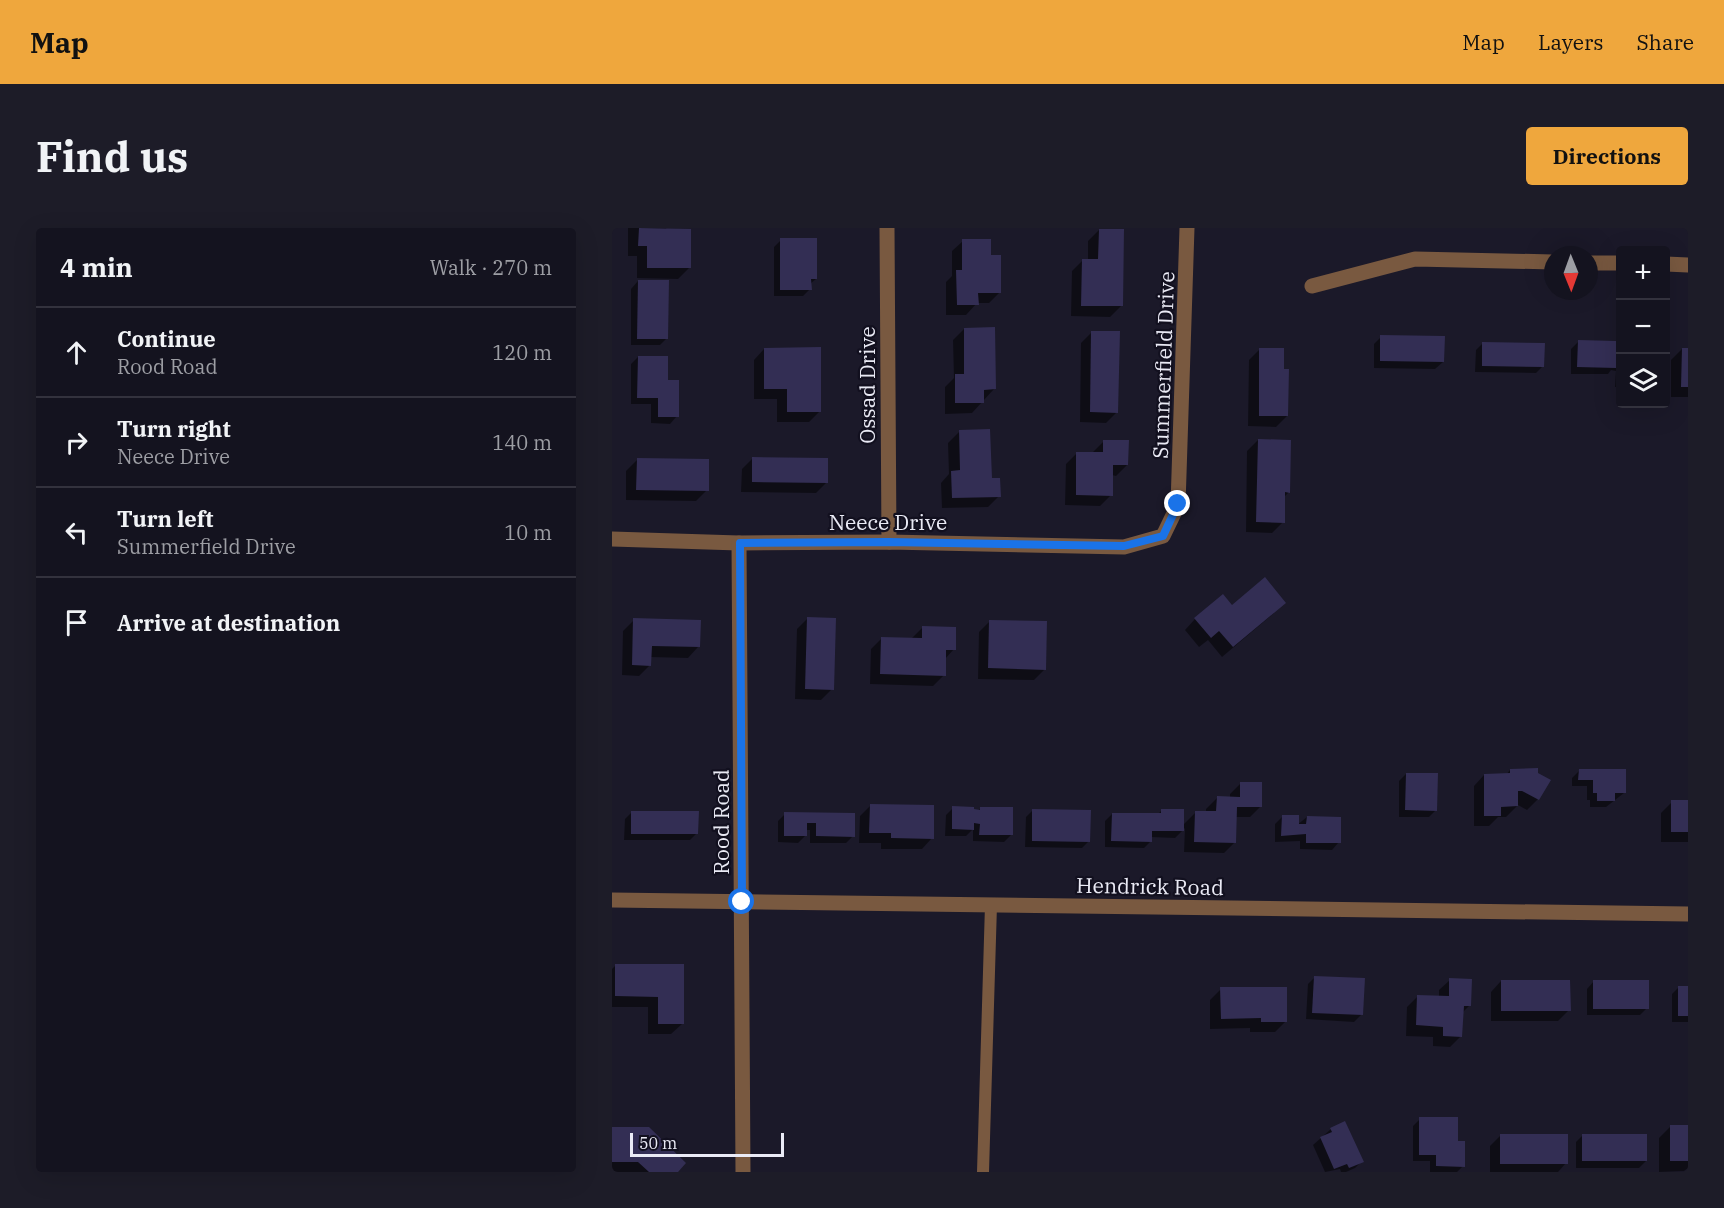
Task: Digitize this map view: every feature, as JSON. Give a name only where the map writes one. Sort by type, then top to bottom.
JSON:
[{"type":"street","name":"Ossad Drive","points":[[887,228],[889,542]]},
{"type":"street","name":"Summerfield Drive","points":[[1163,536],[1178,504],[1188,261],[1187,228]]},
{"type":"street","points":[[1312,286],[1415,259],[1544,262]]},
{"type":"street","points":[[1598,263],[1616,263]]},
{"type":"street","points":[[1670,264],[1688,265]]},
{"type":"street","name":"Neece Drive","points":[[612,538],[740,543],[889,542],[1124,546],[1163,536]]},
{"type":"street","name":"Rood Road","points":[[740,543],[743,1172]]},
{"type":"street","name":"Hendrick Road","points":[[612,900],[1688,914]]},
{"type":"lane","points":[[983,1172],[991,905]]},
{"type":"building","points":[[639,228],[691,229],[691,268],[647,268],[647,246],[638,246]]},
{"type":"building","points":[[1099,229],[1124,229],[1123,306],[1081,306],[1082,259],[1098,259]]},
{"type":"building","points":[[780,238],[817,238],[817,279],[811,279],[812,290],[780,290]]},
{"type":"building","points":[[962,239],[991,239],[991,255],[1001,255],[1001,293],[978,293],[979,305],[957,305],[956,270],[962,270]]},
{"type":"building","points":[[638,280],[669,280],[668,339],[637,339]]},
{"type":"building","points":[[995,327],[996,389],[984,390],[984,403],[955,403],[955,374],[964,374],[964,328]]},
{"type":"building","points":[[1091,331],[1120,331],[1118,413],[1090,412]]},
{"type":"building","points":[[1380,335],[1445,336],[1444,362],[1380,361]]},
{"type":"building","points":[[1578,340],[1616,341],[1616,368],[1577,367]]},
{"type":"building","points":[[1482,342],[1545,343],[1544,367],[1482,366]]},
{"type":"building","points":[[821,347],[821,412],[787,412],[787,389],[764,389],[764,348]]},
{"type":"building","points":[[1259,348],[1284,348],[1284,369],[1289,369],[1288,416],[1259,416]]},
{"type":"building","points":[[1682,348],[1688,348],[1688,387],[1681,387]]},
{"type":"building","points":[[638,356],[668,356],[668,380],[679,380],[679,417],[658,417],[658,398],[637,398]]},
{"type":"building","points":[[990,429],[992,478],[1000,478],[1001,497],[952,498],[951,471],[960,470],[959,430]]},
{"type":"building","points":[[1258,439],[1291,440],[1290,493],[1285,492],[1285,523],[1256,522]]},
{"type":"building","points":[[1103,440],[1129,440],[1128,465],[1113,465],[1113,496],[1076,495],[1076,452],[1103,452]]},
{"type":"building","points":[[752,457],[828,458],[828,483],[752,482]]},
{"type":"building","points":[[637,458],[709,459],[709,491],[636,490]]},
{"type":"building","points":[[1265,577],[1286,603],[1233,647],[1219,631],[1211,638],[1194,618],[1223,594],[1232,605]]},
{"type":"building","points":[[807,617],[836,618],[834,690],[805,689]]},
{"type":"building","points":[[633,618],[701,620],[700,647],[652,646],[651,666],[632,665]]},
{"type":"building","points":[[989,620],[1047,621],[1046,670],[988,668]]},
{"type":"building","points":[[922,626],[956,627],[956,650],[946,650],[946,676],[880,674],[881,637],[922,638]]},
{"type":"building","points":[[1538,768],[1538,773],[1551,780],[1539,800],[1518,791],[1518,806],[1501,807],[1501,816],[1484,816],[1484,774],[1510,773],[1510,769]]},
{"type":"building","points":[[1579,769],[1626,769],[1626,793],[1615,793],[1615,801],[1597,801],[1597,793],[1593,793],[1593,780],[1578,780]]},
{"type":"building","points":[[1406,773],[1438,773],[1437,811],[1405,810]]},
{"type":"building","points":[[1240,782],[1262,782],[1262,807],[1237,807],[1236,843],[1194,842],[1195,811],[1216,811],[1217,796],[1240,797]]},
{"type":"building","points":[[1671,800],[1688,800],[1688,832],[1671,832]]},
{"type":"building","points":[[870,804],[934,805],[934,839],[891,838],[891,833],[869,833]]},
{"type":"building","points":[[952,806],[974,807],[980,810],[980,807],[1013,807],[1013,835],[979,835],[980,824],[974,823],[974,830],[952,829]]},
{"type":"building","points":[[1032,809],[1091,810],[1090,842],[1032,841]]},
{"type":"building","points":[[1161,809],[1184,809],[1184,831],[1152,831],[1152,842],[1111,841],[1112,813],[1161,813]]},
{"type":"building","points":[[631,811],[699,811],[698,834],[631,834]]},
{"type":"building","points":[[784,812],[855,813],[855,837],[816,836],[816,823],[807,823],[807,836],[784,836]]},
{"type":"building","points":[[1282,815],[1299,815],[1299,824],[1306,824],[1307,816],[1341,817],[1341,843],[1306,843],[1306,834],[1281,836]]},
{"type":"building","points":[[615,964],[684,964],[684,1024],[658,1024],[658,997],[615,996]]},
{"type":"building","points":[[1314,976],[1365,978],[1363,1015],[1312,1013]]},
{"type":"building","points":[[1449,978],[1472,979],[1471,1006],[1464,1006],[1462,1037],[1443,1036],[1443,1027],[1416,1025],[1417,995],[1449,996]]},
{"type":"building","points":[[1501,980],[1570,980],[1571,1011],[1501,1011]]},
{"type":"building","points":[[1593,980],[1649,980],[1649,1009],[1593,1009]]},
{"type":"building","points":[[1678,986],[1688,986],[1688,1016],[1678,1016]]},
{"type":"building","points":[[1220,987],[1287,987],[1287,1022],[1261,1022],[1261,1018],[1221,1019]]},
{"type":"building","points":[[1419,1117],[1458,1117],[1458,1141],[1465,1141],[1465,1167],[1436,1166],[1436,1155],[1419,1155]]},
{"type":"building","points":[[1345,1121],[1364,1162],[1349,1168],[1347,1164],[1334,1169],[1320,1137],[1332,1132],[1330,1128]]},
{"type":"building","points":[[1670,1125],[1688,1125],[1688,1161],[1670,1161]]},
{"type":"building","points":[[612,1127],[649,1127],[686,1163],[678,1172],[649,1172],[638,1162],[612,1162]]},
{"type":"building","points":[[1500,1134],[1568,1134],[1568,1164],[1500,1164]]},
{"type":"building","points":[[1582,1134],[1647,1134],[1647,1161],[1582,1161]]},
{"type":"route","points":[[742,902],[740,543],[889,542],[1124,546],[1163,536],[1178,504]]}]
